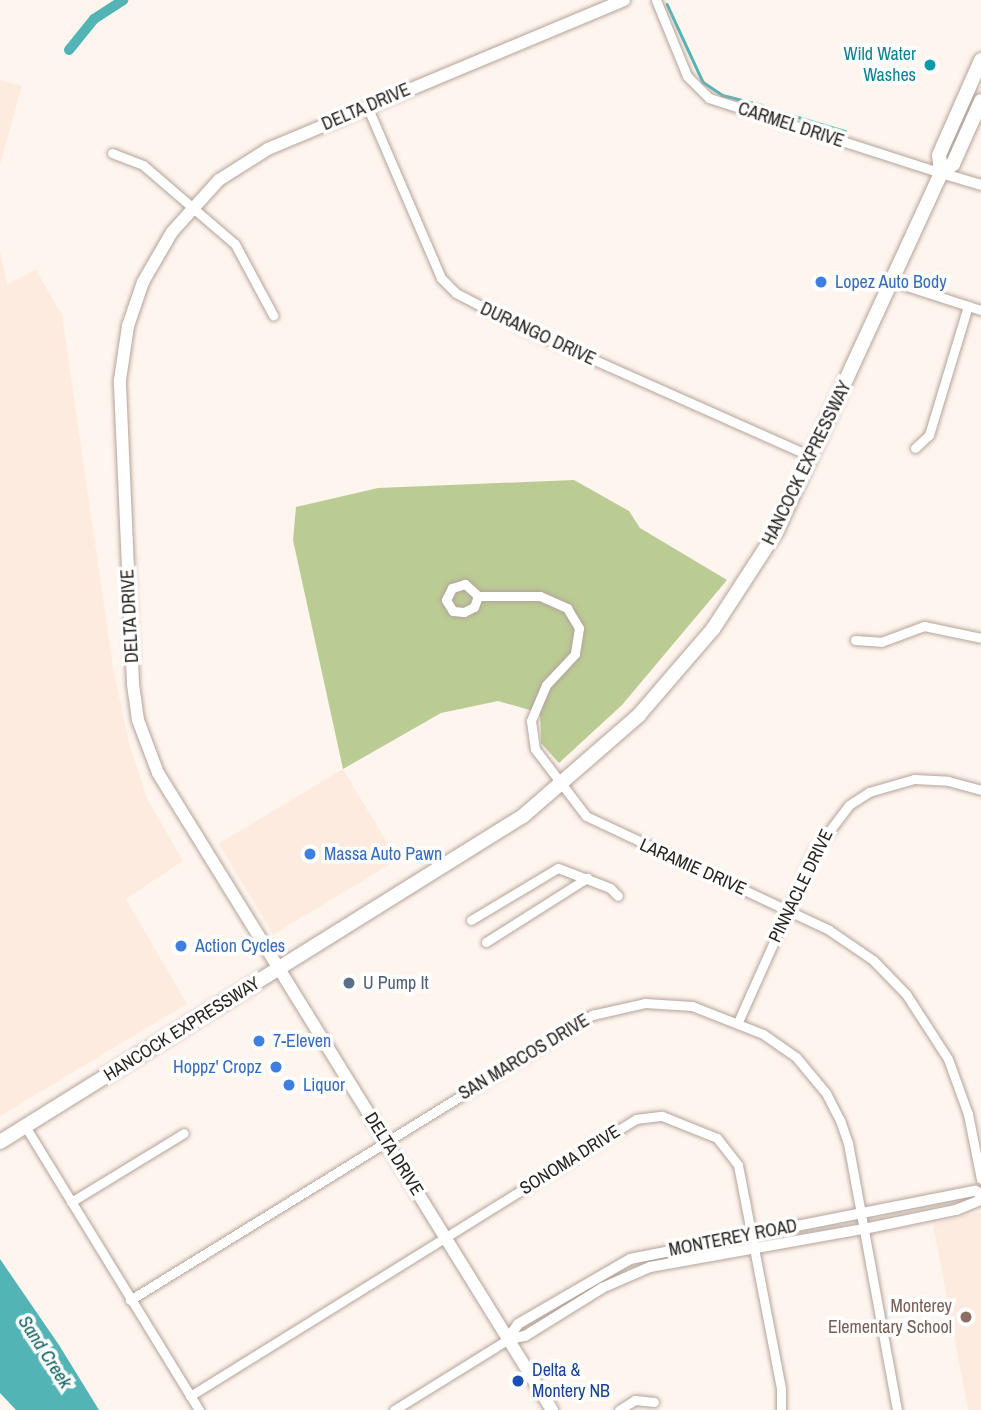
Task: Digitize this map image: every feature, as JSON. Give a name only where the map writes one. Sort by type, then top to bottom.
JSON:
[{"type":"main road","name":"DELTA DRIVE","points":[[552,1410],[158,773],[138,720],[133,684],[120,415],[123,351],[143,282],[193,204],[219,180],[268,149],[624,0]]},
{"type":"main road","name":"HANCOCK EXPRESSWAY","points":[[941,173],[939,155],[981,60]]},
{"type":"main road","name":"HANCOCK EXPRESSWAY","points":[[0,1142],[513,822],[560,787],[639,715],[713,629],[776,532],[941,173],[953,164],[981,101]]},
{"type":"street","name":"CARMEL DRIVE","points":[[656,0],[687,76],[709,98],[981,185]]},
{"type":"street","name":"DURANGO DRIVE","points":[[367,106],[441,278],[456,293],[514,324],[812,457]]},
{"type":"street","points":[[112,153],[143,165],[193,204],[235,244],[273,315]]},
{"type":"street","points":[[891,281],[981,310]]},
{"type":"street","points":[[915,448],[929,435],[968,306]]},
{"type":"street","name":"LARAMIE DRIVE","points":[[478,596],[540,596],[567,608],[579,628],[575,654],[546,685],[531,721],[535,749],[560,787],[601,826],[787,909],[829,930],[873,960],[928,1023],[960,1088],[981,1179]]},
{"type":"street","points":[[855,640],[881,642],[924,626],[981,638]]},
{"type":"street","name":"PINNACLE DRIVE","points":[[738,1022],[787,909],[824,833],[849,805],[869,792],[930,778],[981,790]]},
{"type":"street","points":[[471,920],[558,868],[587,878],[618,896]]},
{"type":"street","points":[[486,942],[587,878]]},
{"type":"street","name":"SAN MARCOS DRIVE","points":[[130,1300],[592,1015],[645,1003],[668,1003],[738,1022],[796,1057],[826,1093],[848,1143],[897,1410]]},
{"type":"street","name":"SONOMA DRIVE","points":[[190,1396],[636,1119],[662,1116],[710,1135],[734,1156],[781,1389],[781,1410]]},
{"type":"street","points":[[25,1126],[199,1410]]},
{"type":"street","points":[[72,1202],[184,1133]]},
{"type":"street","name":"MONTEREY ROAD","points":[[507,1340],[518,1324],[631,1259],[750,1233],[975,1191],[981,1194]]},
{"type":"street","name":"MONTEREY ROAD","points":[[394,1410],[507,1340],[525,1336],[627,1275],[753,1248],[864,1229],[981,1200]]},
{"type":"street","points":[[619,1410],[635,1400],[654,1402]]},
{"type":"shaded area","points":[[0,80],[22,86],[0,165]]},
{"type":"shaded area","points":[[0,251],[7,284],[36,270],[62,315],[113,667],[129,743],[147,798],[183,861],[126,899],[187,1004],[0,1116]]},
{"type":"shaded area","name":"Massa Auto Pawn","points":[[343,769],[398,860],[273,935],[219,844]]},
{"type":"shaded area","name":"Monterey Elementary School","points":[[981,1212],[981,1410],[968,1410],[933,1224]]},
{"type":"green space","points":[[574,480],[629,511],[640,528],[727,580],[622,705],[559,763],[541,743],[540,713],[498,701],[441,713],[343,769],[293,540],[296,507],[378,488]]},
{"type":"water","name":"Sand Creek","points":[[0,1259],[59,1345],[99,1410],[16,1410],[0,1393]]},
{"type":"waterway","points":[[69,50],[94,19],[123,0]]},
{"type":"waterway","points":[[667,4],[703,82],[722,95],[762,105]]},
{"type":"waterway","points":[[778,111],[845,131]]},
{"type":"place","name":"Wild Water Washes","points":[[930,65]]},
{"type":"place","name":"Lopez Auto Body","points":[[821,282]]},
{"type":"place","name":"Massa Auto Pawn","points":[[310,854]]},
{"type":"place","name":"Action Cycles","points":[[181,946]]},
{"type":"place","name":"U Pump It","points":[[349,983]]},
{"type":"place","name":"7-Eleven","points":[[259,1041]]},
{"type":"place","name":"Hoppz' Cropz","points":[[276,1067]]},
{"type":"place","name":"Liquor","points":[[289,1085]]},
{"type":"place","name":"Monterey Elementary School","points":[[966,1317]]},
{"type":"place","name":"Delta & Montery NB","points":[[518,1381]]}]
